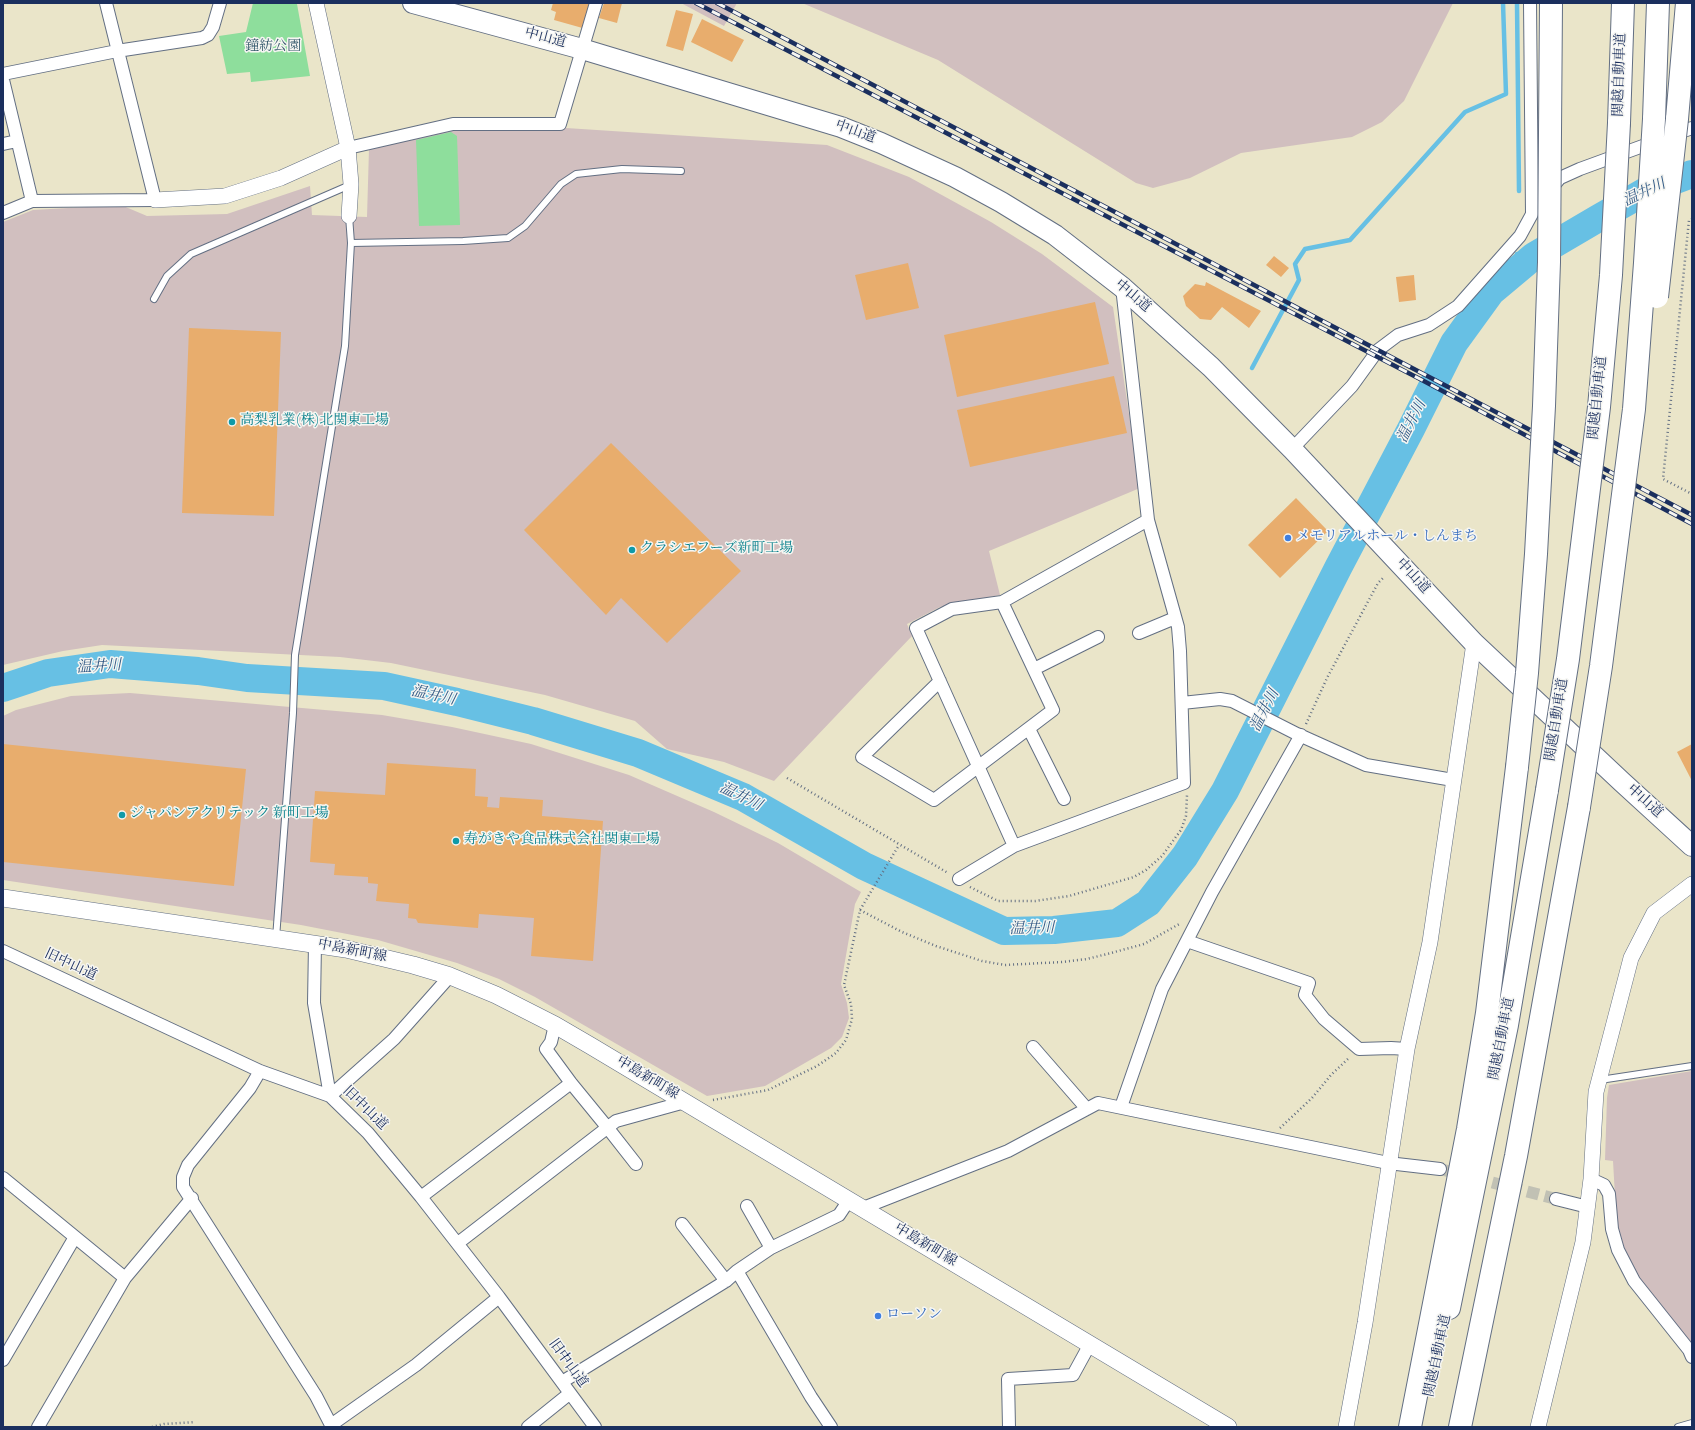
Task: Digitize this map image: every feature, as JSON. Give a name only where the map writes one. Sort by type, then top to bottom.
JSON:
[{"type":"highway","name":"中山道","points":[[413,3],[582,49],[800,114],[882,142],[955,177],[1001,202],[1055,236],[1122,287],[1212,367],[1292,448],[1474,643],[1692,846]]},
{"type":"highway","points":[[1410,1427],[1468,1129],[1487,1013],[1527,673],[1536,554],[1544,406],[1549,262],[1551,3]]},
{"type":"highway","name":"関越自動車道","points":[[1424,1427],[1507,1025],[1568,659],[1599,407],[1610,275],[1619,122],[1623,3]]},
{"type":"highway","points":[[1602,666],[1634,409],[1646,263],[1654,119],[1658,3]]},
{"type":"highway","points":[[1460,1427],[1516,1156],[1579,807],[1621,559],[1636,461],[1657,298],[1684,124],[1687,3]]},
{"type":"main road","name":"中島新町線","points":[[3,898],[315,944],[376,956],[450,976],[496,995],[555,1025],[1228,1427]]},
{"type":"street","points":[[106,3],[155,200]]},
{"type":"street","points":[[3,74],[117,52],[202,38],[208,35],[213,27],[220,3]]},
{"type":"street","points":[[316,3],[348,148],[351,184],[349,216]]},
{"type":"street","points":[[3,213],[32,201],[155,200],[225,196],[280,178],[348,148],[453,124],[560,124],[596,3]]},
{"type":"street","points":[[1530,3],[1532,214]]},
{"type":"street","points":[[3,80],[32,201]]},
{"type":"street","points":[[1292,448],[1352,386],[1378,350],[1398,335],[1429,325],[1458,306],[1520,236],[1532,214],[1560,178],[1684,124]]},
{"type":"street","points":[[3,144],[17,140]]},
{"type":"street","points":[[959,879],[1014,846],[1184,783],[1180,650],[1175,618],[1148,520],[1122,287]]},
{"type":"street","points":[[1014,846],[916,628],[952,609],[1002,602],[1148,520]]},
{"type":"street","points":[[940,680],[862,757],[934,800],[1053,710],[1002,602]]},
{"type":"street","points":[[1139,633],[1175,618]]},
{"type":"street","points":[[1034,669],[1098,637]]},
{"type":"street","points":[[1346,1427],[1364,1323],[1407,1049],[1430,942],[1453,780],[1463,727],[1474,643]]},
{"type":"street","points":[[1182,703],[1220,699],[1232,702],[1366,765],[1453,780]]},
{"type":"street","points":[[1029,729],[1064,799]]},
{"type":"street","points":[[1121,1107],[1162,988],[1212,892],[1299,734]]},
{"type":"street","points":[[1538,1427],[1583,1242],[1591,1179],[1598,1080],[1631,958],[1654,913],[1692,884]]},
{"type":"street","points":[[1187,941],[1309,983],[1305,995],[1324,1019],[1359,1049],[1407,1049]]},
{"type":"street","points":[[315,944],[314,1003],[330,1096]]},
{"type":"street","name":"旧中山道","points":[[3,951],[260,1071],[330,1096],[368,1133],[458,1243],[595,1427]]},
{"type":"street","points":[[330,1096],[394,1039],[450,976]]},
{"type":"street","points":[[555,1025],[551,1042],[546,1048],[571,1083],[636,1164]]},
{"type":"street","points":[[1033,1047],[1087,1109]]},
{"type":"street","points":[[260,1071],[250,1088],[188,1164],[183,1177],[184,1187],[316,1396],[331,1425],[416,1365],[499,1297]]},
{"type":"street","points":[[421,1198],[571,1083]]},
{"type":"street","points":[[458,1243],[616,1120],[684,1102]]},
{"type":"street","points":[[562,1382],[726,1281],[737,1271],[771,1248],[839,1215],[856,1204],[1008,1152],[1098,1104],[1121,1107],[1388,1164],[1440,1169]]},
{"type":"street","points":[[3,1178],[125,1278]]},
{"type":"street","points":[[1591,1179],[1604,1185],[1609,1194],[1612,1230],[1618,1250],[1634,1281],[1689,1350],[1692,1357]]},
{"type":"street","points":[[38,1427],[125,1278],[192,1198]]},
{"type":"street","points":[[1556,1199],[1588,1208]]},
{"type":"street","points":[[747,1206],[771,1248]]},
{"type":"street","points":[[682,1224],[726,1281]]},
{"type":"street","points":[[3,1360],[75,1237]]},
{"type":"street","points":[[737,1271],[811,1397],[831,1427]]},
{"type":"street","points":[[1009,1427],[1008,1379],[1074,1375],[1090,1344]]},
{"type":"street","points":[[528,1427],[569,1394]]},
{"type":"lane","points":[[351,243],[464,241],[508,238],[525,226],[561,184],[576,174],[599,170],[622,169],[681,171]]},
{"type":"lane","points":[[154,299],[167,276],[191,254],[351,184]]},
{"type":"lane","points":[[276,938],[293,713],[295,654],[345,346],[351,243],[349,216]]},
{"type":"lane","points":[[1598,1080],[1692,1066]]},
{"type":"lane","points":[[1678,1427],[1692,1423]]},
{"type":"path","points":[[1692,219],[1689,220],[1663,478],[1692,494]]},
{"type":"path","points":[[1299,734],[1378,582],[1384,577]]},
{"type":"path","points":[[684,1102],[713,1100],[768,1090],[817,1066],[836,1053],[846,1040],[852,1019],[851,1004],[844,985],[860,910],[899,845]]},
{"type":"path","points":[[860,910],[902,932],[936,946],[982,961],[1005,965],[1088,959],[1144,944],[1183,922]]},
{"type":"path","points":[[1268,1138],[1312,1098],[1331,1075],[1359,1049]]},
{"type":"path","points":[[152,1427],[164,1424],[195,1422]]},
{"type":"shaded area","points":[[681,3],[737,3],[724,26]]},
{"type":"shaded area","points":[[802,3],[1453,3],[1404,101],[1382,122],[1352,137],[1241,153],[1190,178],[1153,188],[1136,183],[938,60]]},
{"type":"shaded area","points":[[454,128],[566,128],[827,145],[909,177],[991,222],[1042,254],[1113,307],[1140,488],[989,551],[1000,595],[940,607],[907,624],[912,636],[774,781],[724,762],[667,749],[635,721],[545,695],[391,663],[340,657],[102,645],[63,651],[3,665],[3,222],[33,210],[121,205],[147,216],[227,214],[310,186],[312,215],[367,217],[369,149]]},
{"type":"shaded area","points":[[130,693],[382,715],[452,727],[531,744],[629,775],[714,812],[778,843],[861,892],[855,904],[841,984],[847,1003],[849,1018],[842,1037],[831,1048],[765,1086],[707,1096],[535,997],[499,979],[457,963],[378,940],[301,925],[3,880],[3,716],[16,710],[71,696]]},
{"type":"shaded area","points":[[1692,1071],[1692,1346],[1639,1278],[1624,1250],[1617,1231],[1613,1161],[1605,1160],[1607,1098],[1609,1085]]},
{"type":"green space","name":"鐘紡公園","points":[[253,3],[297,4],[310,76],[251,82],[250,72],[227,74],[219,36],[246,32]]},
{"type":"green space","points":[[451,132],[457,136],[460,225],[419,226],[416,140]]},
{"type":"building","points":[[553,3],[593,3],[586,29],[554,20],[556,12],[551,10]]},
{"type":"building","points":[[604,3],[622,3],[617,23],[599,18]]},
{"type":"building","points":[[676,10],[693,14],[683,51],[666,46]]},
{"type":"building","points":[[702,19],[744,40],[732,62],[691,42]]},
{"type":"building","points":[[1274,256],[1289,268],[1281,277],[1266,265]]},
{"type":"building","points":[[908,263],[919,308],[866,320],[855,275]]},
{"type":"building","points":[[1414,275],[1416,300],[1399,302],[1396,277]]},
{"type":"building","points":[[1206,282],[1261,311],[1249,328],[1222,307],[1211,320],[1200,319],[1186,306],[1183,296],[1195,284],[1205,286]]},
{"type":"building","points":[[1095,302],[1109,364],[957,397],[944,335]]},
{"type":"building","name":"高梨乳業(株)北関東工場","points":[[189,328],[281,332],[274,516],[182,513]]},
{"type":"building","points":[[1114,376],[1127,433],[970,467],[957,410]]},
{"type":"building","name":"クラシエフーズ新町工場","points":[[611,443],[741,571],[667,643],[621,598],[606,615],[524,530]]},
{"type":"building","name":"メモリアルホール・しんまち","points":[[1296,498],[1328,531],[1280,578],[1248,545]]},
{"type":"building","name":"ジャパンアクリテック 新町工場","points":[[3,744],[246,769],[234,886],[3,862]]},
{"type":"building","points":[[1692,744],[1692,781],[1677,752]]},
{"type":"building","name":"寿がきや食品株式会社関東工場","points":[[387,763],[476,769],[475,796],[488,797],[487,807],[499,808],[500,797],[543,800],[542,816],[603,821],[593,961],[531,956],[534,918],[479,914],[478,928],[418,923],[416,919],[408,918],[409,904],[376,901],[378,884],[368,883],[368,877],[334,875],[335,864],[310,862],[315,791],[385,795]]},
{"type":"waterway","points":[[1252,368],[1299,280],[1295,264],[1305,249],[1350,240],[1465,112],[1506,94],[1503,3]]},
{"type":"waterway","points":[[1517,3],[1519,191]]},
{"type":"waterway","name":"温井川","points":[[3,688],[48,673],[110,664],[198,671],[247,678],[384,686],[533,721],[638,753],[743,797],[864,866],[1004,931],[1054,930],[1117,923],[1148,903],[1185,856],[1225,791],[1454,343],[1491,292],[1534,256],[1597,219],[1646,191],[1692,174]]},
{"type":"waterway","points":[[1517,254],[1517,271]]},
{"type":"tunnel","points":[[1440,1169],[1556,1199]]},
{"type":"railway","points":[[696,3],[1420,379],[1692,524]]},
{"type":"railway","points":[[717,3],[1692,515]]},
{"type":"place","name":"高梨乳業(株)北関東工場","points":[[232,422]]},
{"type":"place","name":"メモリアルホール・しんまち","points":[[1288,538]]},
{"type":"place","name":"クラシエフーズ新町工場","points":[[632,550]]},
{"type":"place","name":"ジャパンアクリテック 新町工場","points":[[122,815]]},
{"type":"place","name":"寿がきや食品株式会社関東工場","points":[[456,841]]},
{"type":"place","name":"ローソン","points":[[878,1316]]}]
